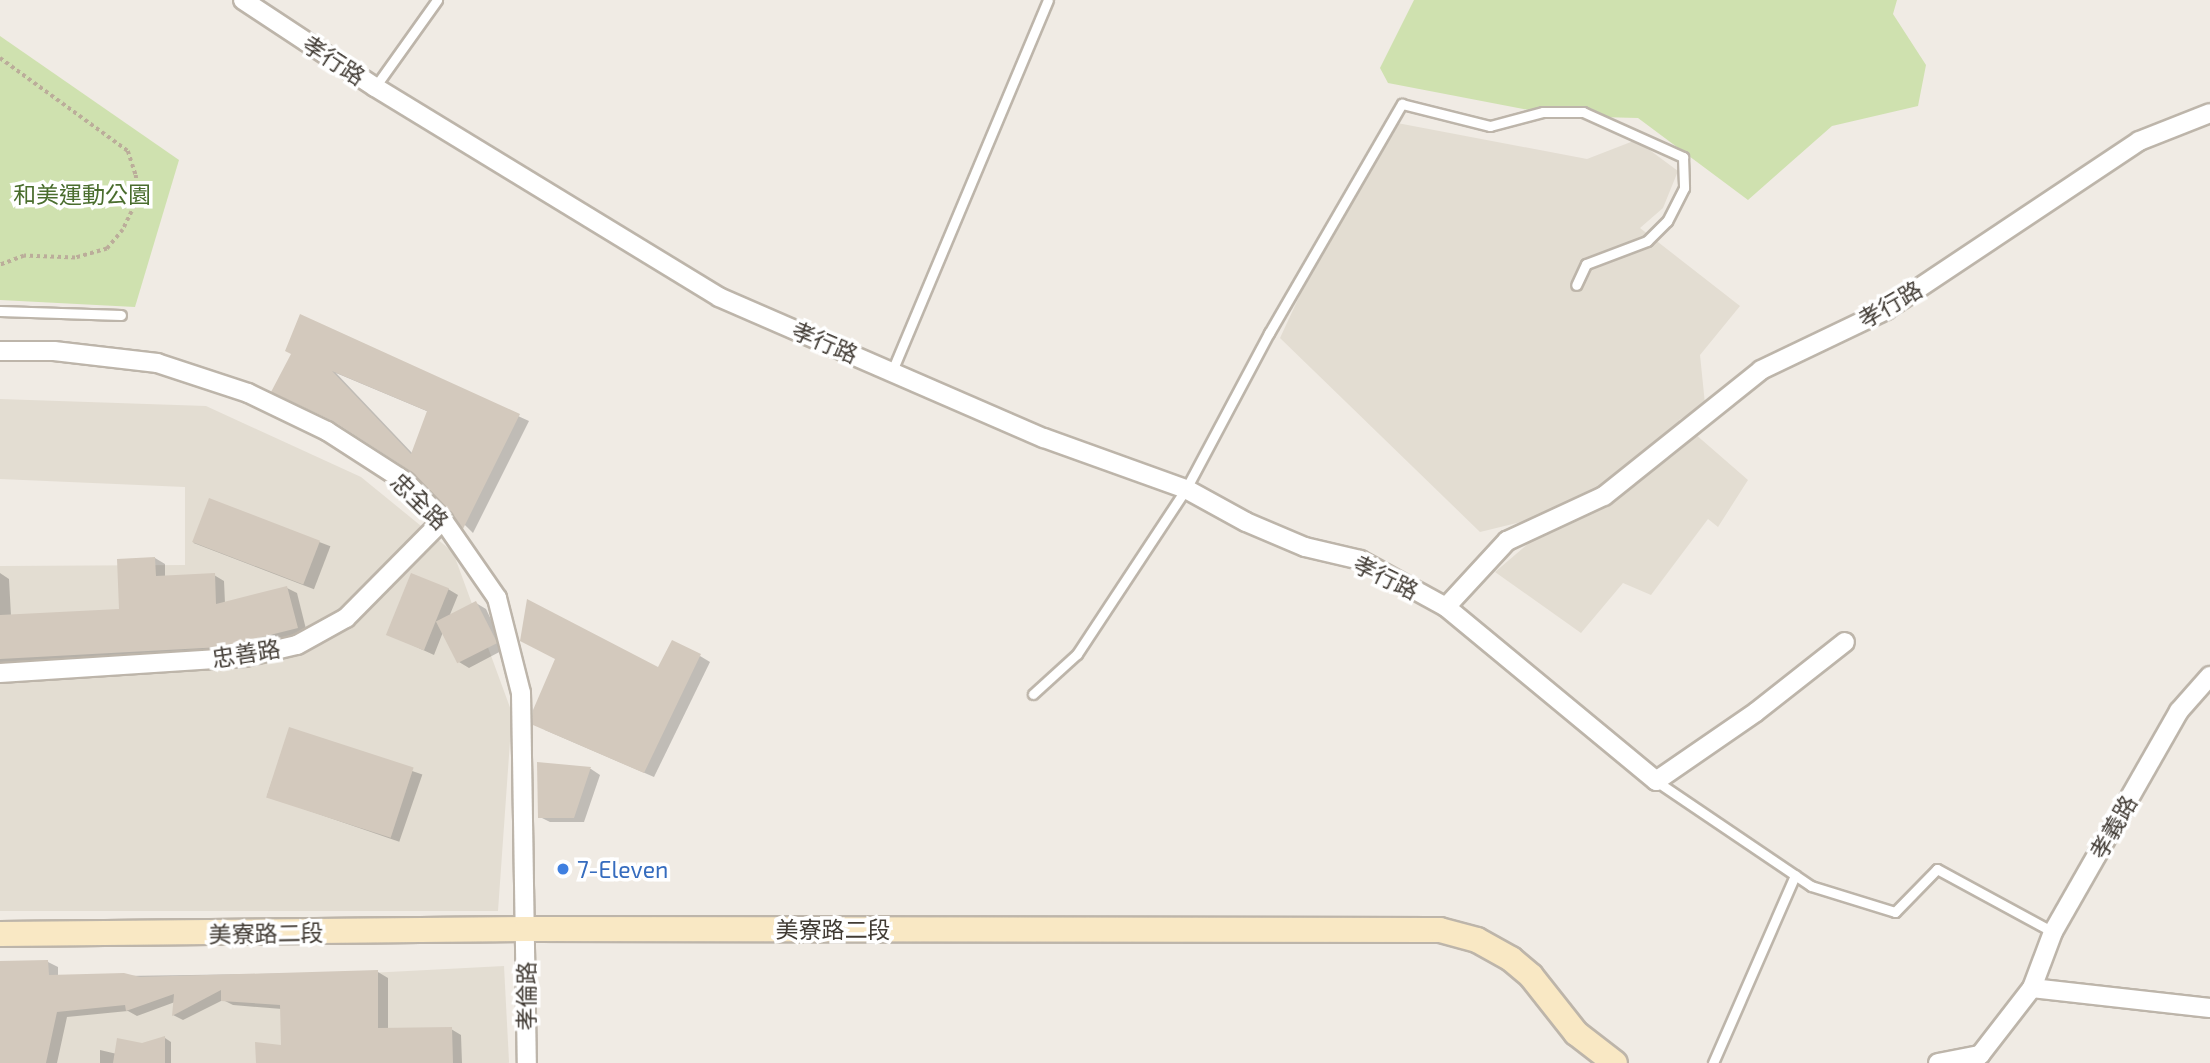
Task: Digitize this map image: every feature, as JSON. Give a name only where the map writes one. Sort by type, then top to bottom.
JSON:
[{"type":"street","name":"孝行路","points":[[243,0],[375,87],[719,297],[1044,438],[1186,489],[1245,522],[1305,547],[1360,560],[1446,607],[1656,781]]},
{"type":"street","name":"孝行路","points":[[1446,607],[1507,541],[1604,496],[1761,370],[1886,310],[2139,141],[2210,113]]},
{"type":"street","name":"忠全路","points":[[0,351],[54,351],[157,363],[248,393],[327,431],[395,474],[443,520],[497,598],[521,694],[526,929]]},
{"type":"street","name":"忠善路","points":[[0,673],[245,657],[297,645],[346,618],[443,520]]},
{"type":"street","points":[[1656,781],[1756,712],[1845,642]]},
{"type":"street","name":"孝義路","points":[[1938,1063],[1980,1055],[2032,988],[2053,932],[2179,711],[2210,676]]},
{"type":"street","name":"美寮路二段","points":[[0,934],[526,929],[1440,930],[1477,940],[1511,959],[1531,976],[1576,1033],[1615,1063]]},
{"type":"street","name":"孝倫路","points":[[526,929],[527,1063]]},
{"type":"street","points":[[2032,988],[2210,1008]]},
{"type":"lane","points":[[375,87],[437,0]]},
{"type":"lane","points":[[892,371],[1048,0]]},
{"type":"lane","points":[[1033,694],[1077,653],[1186,489],[1269,333],[1402,104],[1490,126],[1543,112],[1583,112],[1683,157],[1684,188],[1667,221],[1647,241],[1586,264],[1576,285]]},
{"type":"lane","points":[[0,311],[121,315]]},
{"type":"lane","points":[[1656,781],[1811,886],[1895,912],[1937,869],[2053,932]]},
{"type":"lane","points":[[1713,1063],[1795,875]]},
{"type":"path","points":[[0,58],[128,151],[136,175],[138,199],[123,230],[107,249],[75,258],[24,256],[0,265]]},
{"type":"shaded area","points":[[1392,122],[1587,159],[1636,140],[1678,171],[1663,208],[1640,228],[1740,306],[1700,355],[1705,404],[1679,420],[1748,480],[1718,527],[1708,519],[1651,595],[1623,583],[1581,633],[1495,572],[1537,536],[1525,521],[1480,532],[1280,338],[1324,243]]},
{"type":"shaded area","points":[[0,399],[206,406],[361,477],[453,552],[512,713],[498,911],[0,911],[0,566],[185,565],[185,487],[0,479]]},
{"type":"shaded area","points":[[504,966],[509,1063],[4,1063],[1,992]]},
{"type":"green space","points":[[1414,0],[1897,0],[1893,14],[1926,65],[1918,106],[1832,126],[1748,200],[1638,118],[1560,116],[1388,83],[1380,68]]},
{"type":"green space","name":"和美運動公園","points":[[0,36],[179,160],[135,307],[0,300]]},
{"type":"building","points":[[300,314],[520,414],[463,529],[412,472],[333,421],[271,392],[291,354],[285,351]],"holes":[[[332,371],[427,411],[411,454]]]},
{"type":"building","points":[[209,498],[320,541],[303,585],[192,542]]},
{"type":"building","points":[[155,557],[156,576],[215,573],[216,604],[287,586],[298,628],[222,647],[0,659],[0,615],[119,609],[117,559]]},
{"type":"building","points":[[411,573],[449,588],[424,650],[386,635]]},
{"type":"building","points":[[527,599],[658,667],[672,640],[701,654],[644,773],[533,725],[533,710],[555,659],[520,641]]},
{"type":"building","points":[[476,601],[497,643],[457,663],[436,621]]},
{"type":"building","points":[[289,727],[414,767],[391,838],[266,797]]},
{"type":"building","points":[[537,762],[591,767],[574,818],[538,818]]},
{"type":"building","points":[[48,960],[49,975],[124,973],[140,977],[378,970],[378,1028],[452,1027],[453,1063],[256,1063],[255,1042],[281,1045],[280,1005],[221,1001],[221,990],[172,1016],[174,994],[126,1011],[125,1005],[57,1012],[46,1063],[0,1063],[0,961]]},
{"type":"building","points":[[165,1036],[165,1063],[113,1063],[117,1038],[142,1043]]},
{"type":"place","name":"7-Eleven","points":[[563,869]]}]
